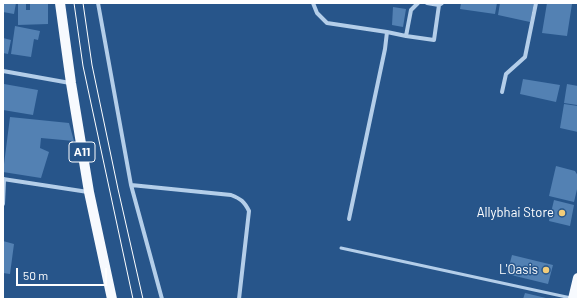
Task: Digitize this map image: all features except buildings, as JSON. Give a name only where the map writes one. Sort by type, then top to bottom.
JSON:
[{"type":"main road","name":"A11","points":[[60,3],[71,83],[89,192],[112,299]]},
{"type":"main road","points":[[573,299],[578,278]]},
{"type":"street","points":[[98,3],[131,185],[162,299]]},
{"type":"street","points":[[313,3],[317,13],[328,23],[434,40],[441,4],[427,3]]},
{"type":"street","points":[[406,36],[411,10],[418,3]]},
{"type":"street","points":[[502,92],[506,74],[525,57],[536,3]]},
{"type":"street","points":[[349,219],[385,49],[387,32]]},
{"type":"street","points":[[3,71],[71,83]]},
{"type":"street","points":[[3,204],[3,179],[89,192]]},
{"type":"street","points":[[131,185],[231,195],[239,198],[245,203],[248,211],[239,299]]},
{"type":"lane","points":[[341,248],[573,299]]},
{"type":"tram line","points":[[74,3],[83,66],[133,299]]},
{"type":"tram line","points":[[83,3],[92,65],[143,299]]},
{"type":"place","name":"Allybhai Store","points":[[562,213]]},
{"type":"place","name":"L'Oasis","points":[[546,270]]}]
